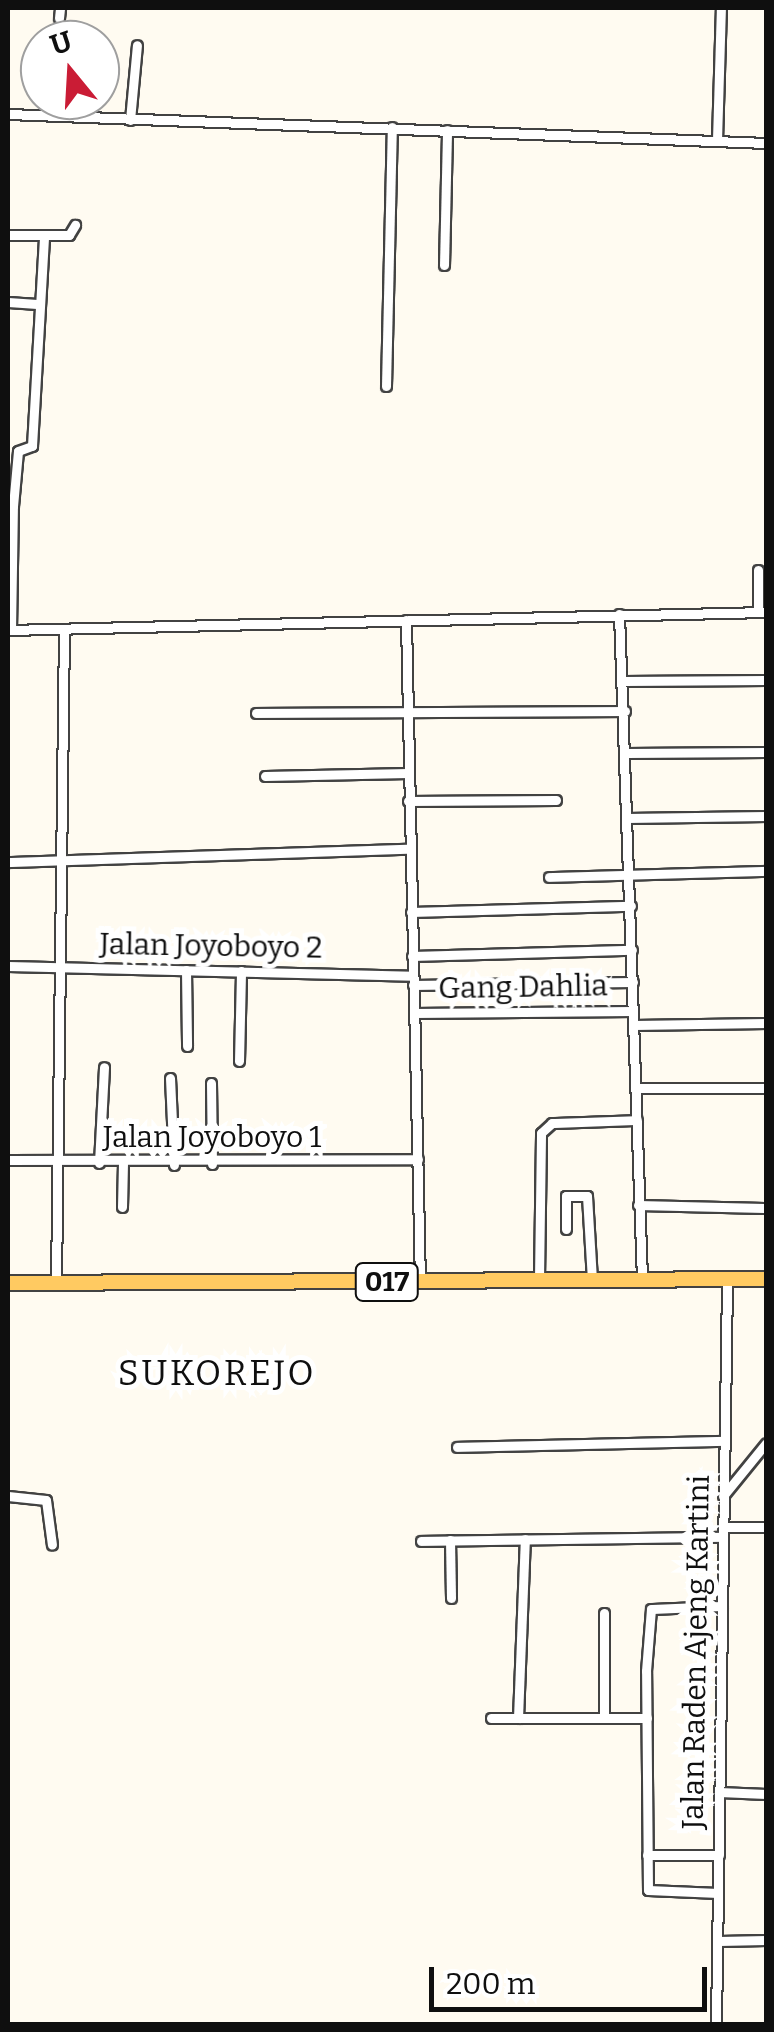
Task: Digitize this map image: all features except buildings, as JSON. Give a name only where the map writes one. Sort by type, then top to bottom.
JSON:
[{"type":"main road","name":"017","points":[[8,1283],[766,1278]]},
{"type":"street","points":[[716,140],[721,8]]},
{"type":"street","points":[[130,120],[138,45]]},
{"type":"street","points":[[120,119],[766,143]]},
{"type":"street","points":[[386,386],[392,128]]},
{"type":"street","points":[[444,265],[447,130]]},
{"type":"street","points":[[8,235],[44,235],[74,229]]},
{"type":"street","points":[[44,235],[30,448],[13,453],[10,630],[762,612],[758,570]]},
{"type":"street","points":[[8,302],[37,304]]},
{"type":"street","points":[[619,614],[642,1280]]},
{"type":"street","points":[[406,620],[420,1282]]},
{"type":"street","points":[[56,1283],[64,629]]},
{"type":"street","points":[[624,680],[766,680]]},
{"type":"street","points":[[256,713],[624,712]]},
{"type":"street","points":[[626,754],[766,752]]},
{"type":"street","points":[[265,776],[408,772]]},
{"type":"street","points":[[408,801],[556,800]]},
{"type":"street","points":[[627,818],[766,816]]},
{"type":"street","points":[[8,862],[410,849]]},
{"type":"street","points":[[549,877],[766,870]]},
{"type":"street","points":[[411,912],[631,906]]},
{"type":"street","points":[[412,956],[632,950]]},
{"type":"street","name":"Jalan Joyoboyo 2","points":[[8,966],[413,980],[634,982]]},
{"type":"street","points":[[186,970],[187,1046]]},
{"type":"street","points":[[238,1061],[241,972]]},
{"type":"street","name":"Gang Dahlia","points":[[414,1013],[633,1011]]},
{"type":"street","points":[[634,1024],[766,1023]]},
{"type":"street","points":[[99,1164],[104,1067]]},
{"type":"street","points":[[170,1078],[174,1165]]},
{"type":"street","points":[[211,1083],[212,1164]]},
{"type":"street","points":[[636,1088],[766,1088]]},
{"type":"street","points":[[539,1279],[540,1133],[552,1123],[638,1120]]},
{"type":"street","name":"Jalan Joyoboyo 1","points":[[8,1160],[174,1165],[418,1159]]},
{"type":"street","points":[[122,1207],[123,1164]]},
{"type":"street","points":[[566,1229],[566,1196],[588,1196],[592,1279]]},
{"type":"street","points":[[638,1206],[764,1208]]},
{"type":"street","name":"Jalan Raden Ajeng Kartini","points":[[716,2024],[727,1279]]},
{"type":"street","points":[[457,1446],[723,1441]]},
{"type":"street","points":[[723,1496],[766,1444]]},
{"type":"street","points":[[8,1496],[46,1500],[52,1545]]},
{"type":"street","points":[[421,1541],[723,1532],[766,1527]]},
{"type":"street","points":[[518,1718],[526,1539]]},
{"type":"street","points":[[450,1540],[451,1598]]},
{"type":"street","points":[[718,1893],[650,1892],[646,1718],[652,1609],[722,1606]]},
{"type":"street","points":[[604,1613],[604,1718]]},
{"type":"street","points":[[491,1718],[646,1718]]},
{"type":"street","points":[[719,1792],[766,1794]]},
{"type":"street","points":[[647,1855],[719,1855]]},
{"type":"street","points":[[719,1940],[766,1940]]},
{"type":"district","name":"SUKOREJO","points":[[217,1373]]}]
